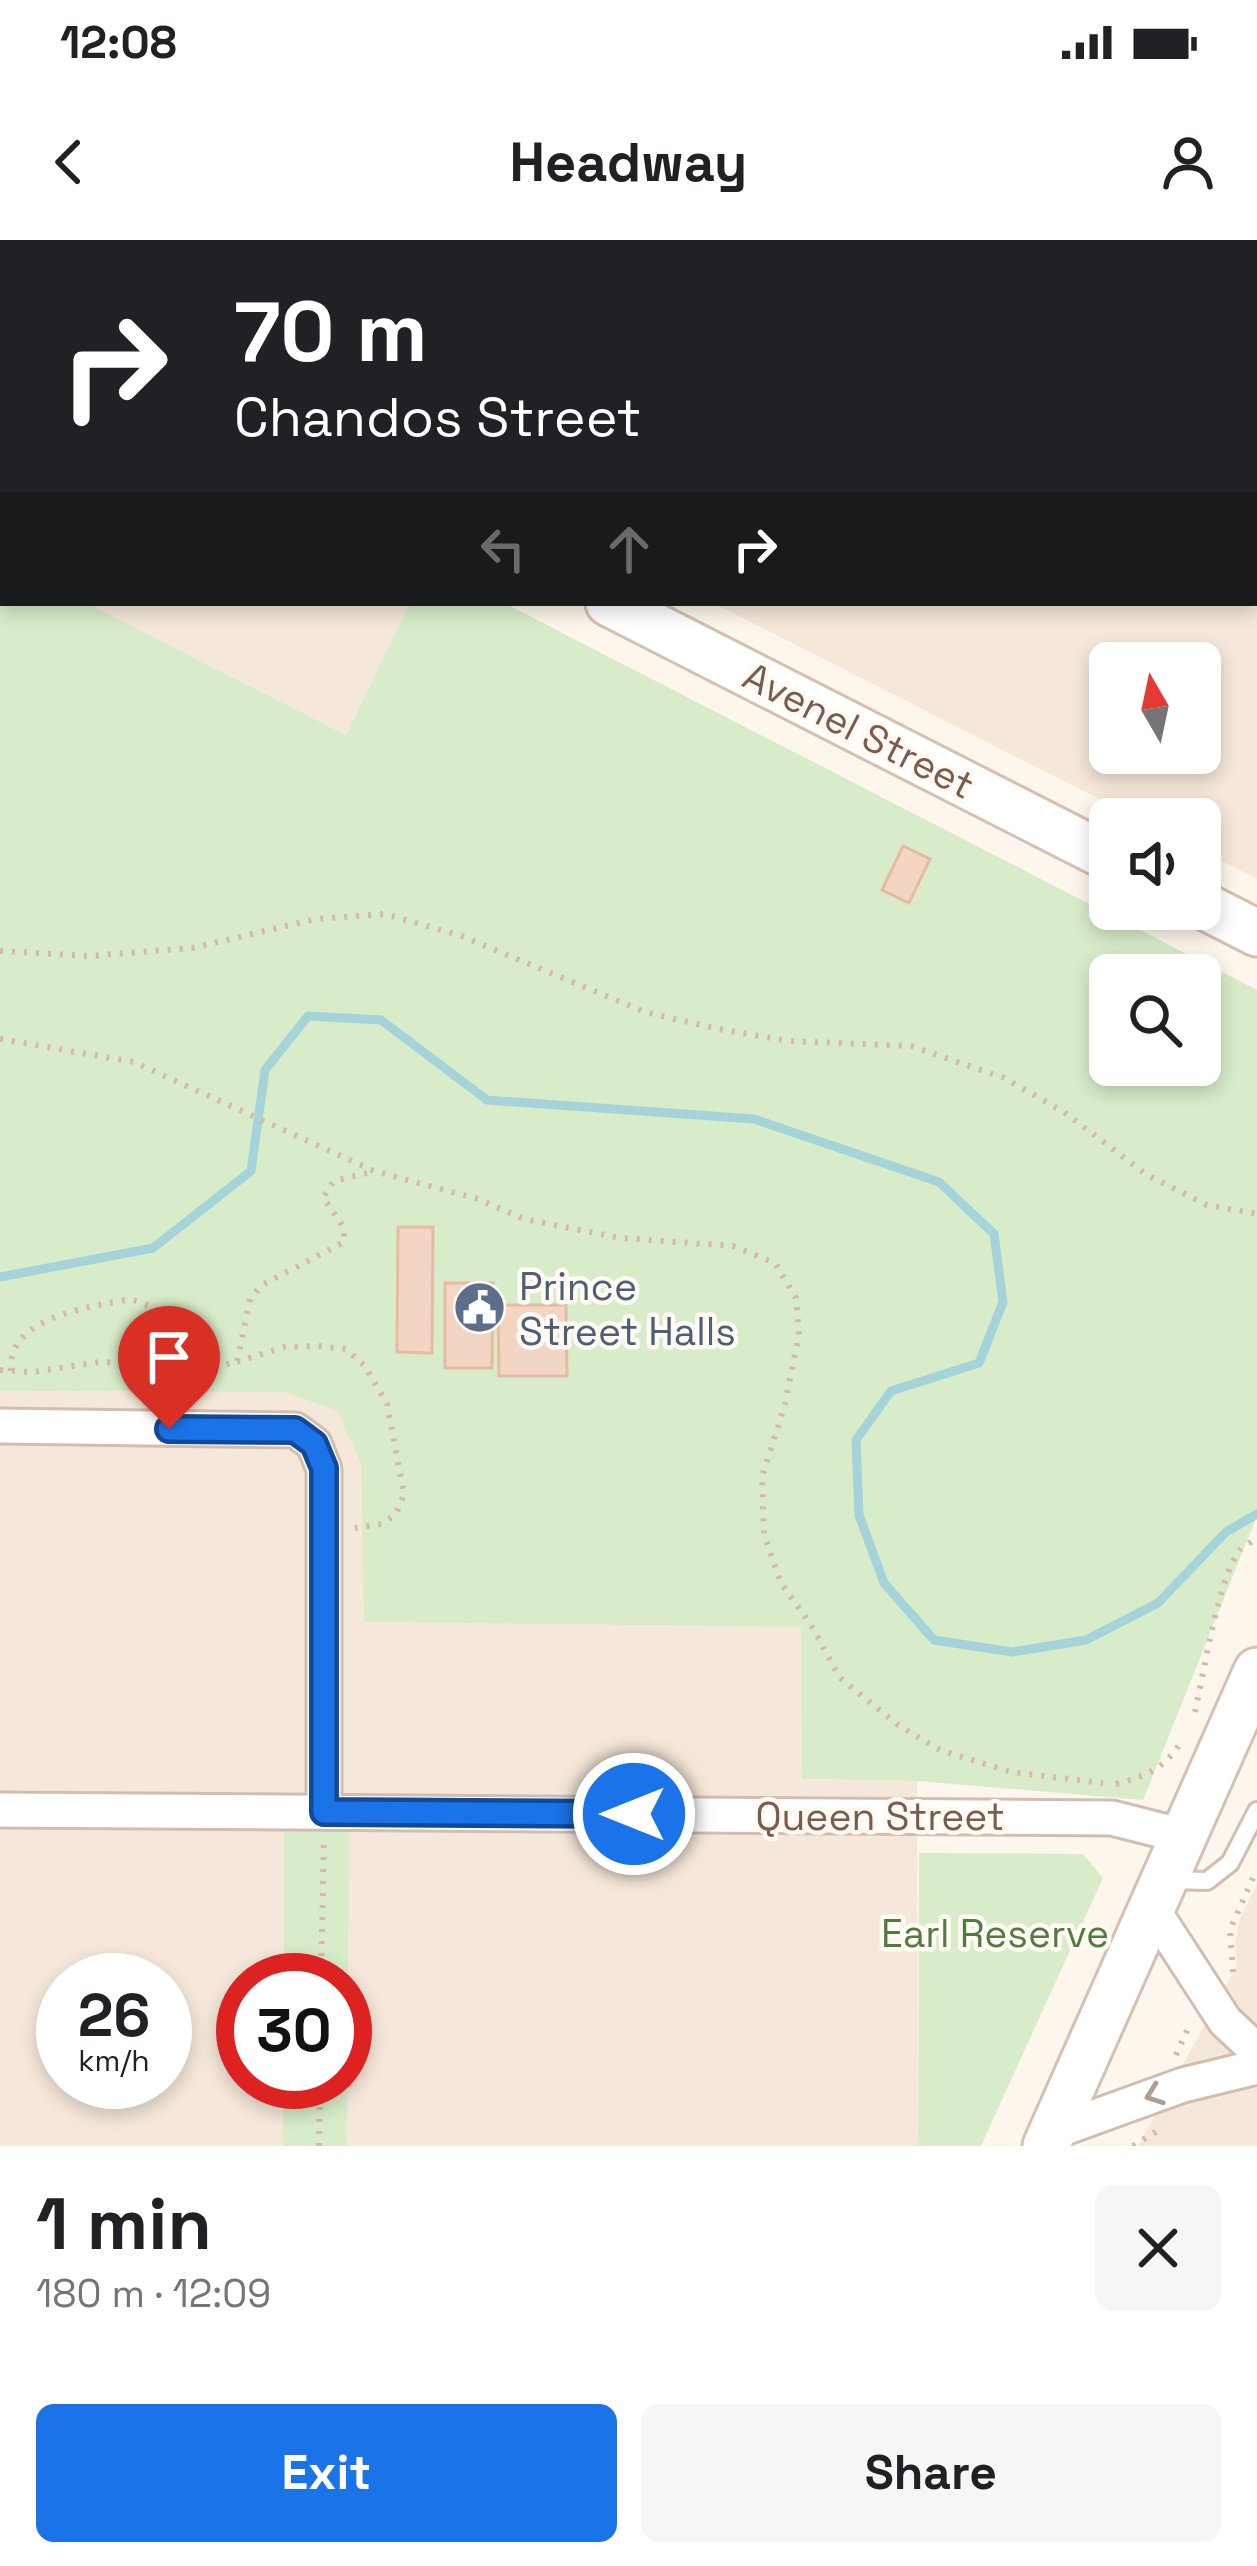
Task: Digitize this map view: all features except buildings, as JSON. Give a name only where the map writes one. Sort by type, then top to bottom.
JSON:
[{"type":"street","name":"Avenel Street","points":[[615,606],[1089,847]]},
{"type":"street","points":[[1221,914],[1257,932]]},
{"type":"street","points":[[0,1426],[295,1430],[314,1444],[324,1468],[324,1812]]},
{"type":"street","points":[[1050,2139],[1257,1671]]},
{"type":"street","name":"Queen Street","points":[[0,1810],[1112,1818],[1183,1836]]},
{"type":"street","points":[[1159,1895],[1225,2020],[1257,2050]]},
{"type":"street","points":[[1050,2139],[1183,2085],[1257,2067]]},
{"type":"lane","points":[[1159,1895],[1207,1881],[1230,1863],[1257,1811]]},
{"type":"path","points":[[3,953],[88,956],[192,948],[316,919],[384,914],[459,935],[645,1012],[788,1041],[911,1046],[1004,1078],[1064,1112],[1147,1175],[1207,1204],[1257,1214]]},
{"type":"path","points":[[0,1039],[134,1062],[374,1171],[478,1199],[524,1219],[621,1238],[733,1246],[775,1263],[796,1298],[799,1335],[785,1404],[761,1477],[764,1534],[781,1583],[840,1678],[898,1725],[940,1750],[1011,1772],[1118,1784],[1147,1776],[1174,1755],[1183,1738]]},
{"type":"path","points":[[0,1370],[33,1372],[100,1362],[204,1369],[237,1362],[250,1299],[262,1285],[344,1242],[344,1228],[322,1197],[334,1180],[374,1171]]},
{"type":"path","points":[[11,1371],[10,1355],[20,1339],[47,1320],[131,1299],[160,1311],[169,1341],[163,1364]]},
{"type":"path","points":[[1193,1722],[1218,1607],[1233,1562],[1257,1538]]},
{"type":"path","points":[[1161,1765],[1167,1777]]},
{"type":"path","points":[[321,1953],[324,1812]]},
{"type":"path","points":[[1234,1978],[1230,1930],[1257,1867]]},
{"type":"path","points":[[1176,2064],[1176,2051],[1197,2011]]},
{"type":"path","points":[[319,2146],[320,2109]]},
{"type":"shaded area","points":[[93,606],[409,606],[346,735]]},
{"type":"shaded area","points":[[719,606],[1257,606],[1257,879],[1221,861],[1221,798],[1098,798]]},
{"type":"shaded area","points":[[0,1391],[283,1392],[337,1411],[361,1464],[365,1622],[802,1627],[802,1779],[917,1781],[918,2146],[0,2146]]},
{"type":"shaded area","points":[[1257,1885],[1257,2146],[1138,2146],[1237,1966],[1240,1918]]},
{"type":"green space","points":[[0,606],[93,606],[346,735],[409,606],[510,606],[1089,904],[1089,930],[1140,930],[1187,954],[1089,954],[1089,1086],[1221,1086],[1221,971],[1257,990],[1257,1516],[1143,1800],[917,1781],[802,1779],[801,1627],[364,1622],[361,1464],[337,1411],[283,1392],[0,1391]]},
{"type":"green space","points":[[284,1832],[349,1832],[348,1953],[284,1953]]},
{"type":"green space","name":"Earl Reserve","points":[[919,1853],[1083,1854],[1103,1878],[981,2146],[918,2146]]},
{"type":"green space","points":[[283,2109],[347,2109],[347,2146],[283,2146]]},
{"type":"waterway","points":[[0,1277],[153,1248],[251,1171],[265,1070],[308,1016],[381,1020],[487,1100],[754,1119],[939,1182],[994,1234],[1003,1302],[979,1363],[891,1391],[856,1440],[859,1515],[884,1583],[934,1640],[1012,1652],[1086,1640],[1158,1603],[1226,1532],[1257,1514]]},
{"type":"place","name":"Prince Street Halls","points":[[480,1308]]},
{"type":"route","points":[[169,1429],[295,1430],[314,1444],[324,1468],[324,1812],[634,1814]]}]
